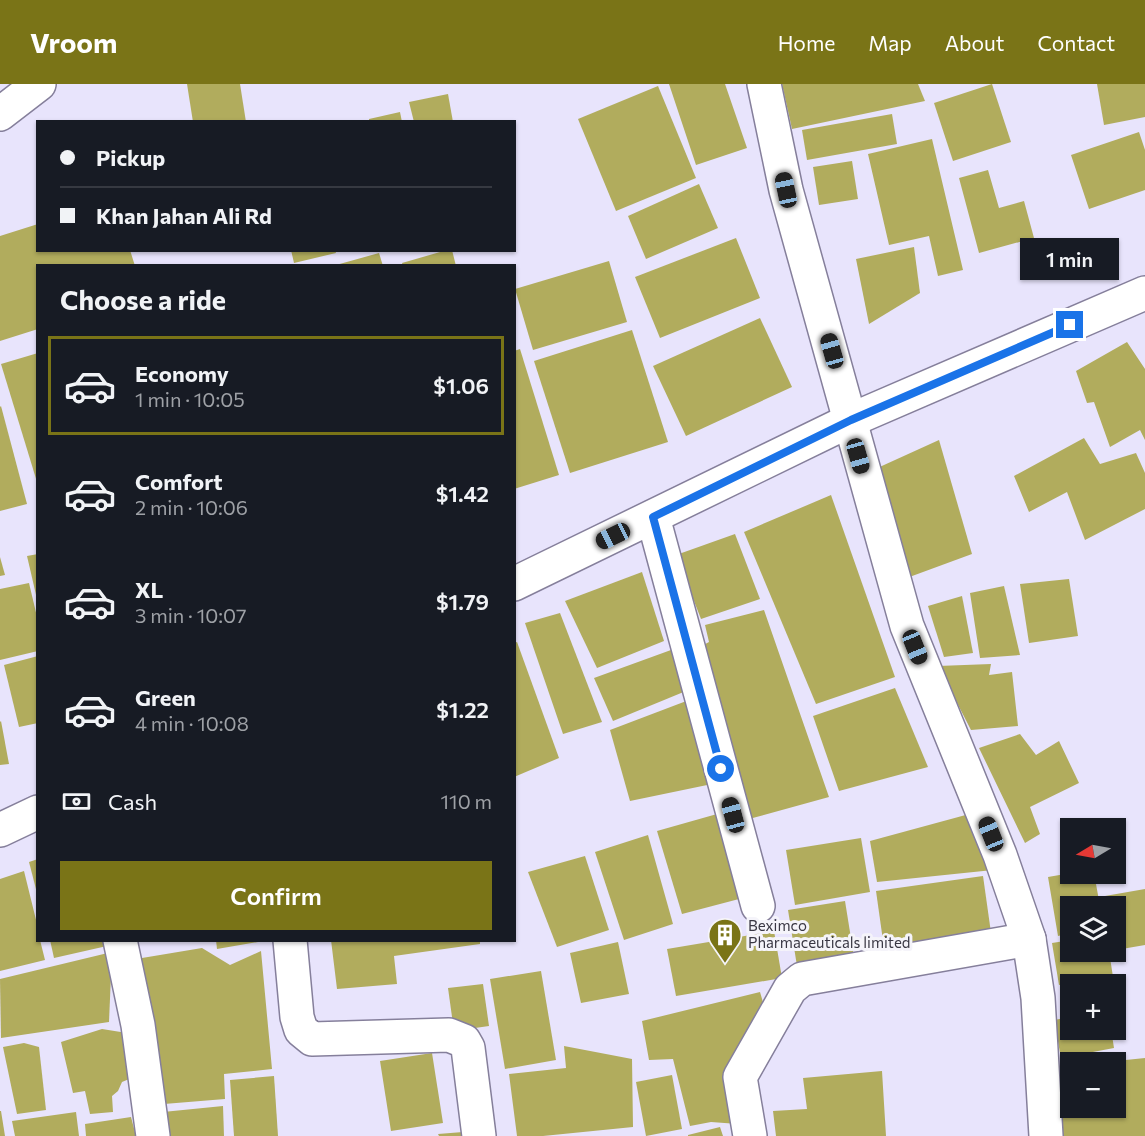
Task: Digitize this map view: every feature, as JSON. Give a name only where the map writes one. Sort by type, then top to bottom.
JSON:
[{"type":"main road","points":[[0,114],[39,84]]},
{"type":"main road","points":[[764,84],[786,190],[907,626],[1000,855],[1029,939],[1038,998],[1046,1136]]},
{"type":"main road","points":[[516,583],[851,420],[1145,293]]},
{"type":"main road","points":[[653,517],[758,906]]},
{"type":"main road","points":[[0,830],[36,813]]},
{"type":"main road","points":[[750,1136],[740,1077],[795,983],[802,979],[1029,939]]},
{"type":"main road","points":[[120,942],[138,1025],[153,1136]]},
{"type":"main road","points":[[290,942],[297,1017],[301,1030],[312,1039],[449,1035],[464,1041],[468,1048],[479,1136]]},
{"type":"building","points":[[187,84],[240,84],[246,120],[193,120]]},
{"type":"building","points":[[669,84],[725,84],[747,148],[696,165]]},
{"type":"building","points":[[782,84],[918,84],[925,101],[792,129]]},
{"type":"building","points":[[992,84],[1011,142],[953,161],[934,103]]},
{"type":"building","points":[[1097,84],[1145,84],[1145,117],[1104,125]]},
{"type":"building","points":[[658,86],[696,178],[616,211],[578,119]]},
{"type":"building","points":[[448,94],[453,120],[414,120],[409,102]]},
{"type":"building","points":[[400,112],[402,120],[369,120]]},
{"type":"building","points":[[892,114],[897,144],[807,160],[802,130]]},
{"type":"building","points":[[1139,132],[1145,150],[1145,190],[1089,209],[1071,155]]},
{"type":"building","points":[[932,139],[963,270],[938,276],[929,236],[889,245],[868,154]]},
{"type":"building","points":[[852,161],[858,199],[819,205],[813,167]]},
{"type":"building","points":[[988,170],[999,208],[1024,201],[1034,238],[979,253],[959,178]]},
{"type":"building","points":[[699,184],[718,228],[646,259],[628,216]]},
{"type":"building","points":[[36,225],[36,252],[131,252],[134,264],[36,264],[36,330],[0,341],[0,236]]},
{"type":"building","points":[[736,238],[760,298],[660,338],[635,277]]},
{"type":"building","points":[[914,247],[920,293],[869,324],[856,259]]},
{"type":"building","points":[[291,252],[336,253],[294,263]]},
{"type":"building","points":[[440,252],[452,252],[456,264],[402,264]]},
{"type":"building","points":[[379,253],[382,264],[340,264]]},
{"type":"building","points":[[609,261],[627,322],[533,350],[516,289]]},
{"type":"building","points":[[760,318],[792,387],[686,436],[653,366]]},
{"type":"building","points":[[632,330],[668,442],[570,473],[534,361]]},
{"type":"building","points":[[1127,342],[1145,369],[1145,440],[1140,430],[1110,447],[1094,402],[1087,403],[1076,371]]},
{"type":"building","points":[[520,349],[559,475],[516,488],[516,350]]},
{"type":"building","points":[[36,354],[36,479],[1,364]]},
{"type":"building","points":[[0,407],[27,504],[0,511]]},
{"type":"building","points":[[1084,438],[1100,464],[1136,453],[1145,473],[1145,509],[1085,540],[1067,492],[1029,512],[1014,476]]},
{"type":"building","points":[[939,440],[972,554],[904,579],[873,470]]},
{"type":"building","points":[[831,495],[895,677],[816,704],[744,532]]},
{"type":"building","points":[[735,534],[760,599],[701,619],[676,555]]},
{"type":"building","points":[[36,554],[36,595],[27,556]]},
{"type":"building","points":[[0,557],[5,575],[0,576]]},
{"type":"building","points":[[642,572],[664,641],[597,668],[565,601]]},
{"type":"building","points":[[1069,579],[1078,636],[1029,643],[1020,584]]},
{"type":"building","points":[[29,583],[36,613],[36,651],[0,660],[0,589]]},
{"type":"building","points":[[1004,586],[1020,655],[980,658],[970,593]]},
{"type":"building","points":[[962,596],[973,653],[944,657],[928,606]]},
{"type":"building","points":[[764,610],[829,797],[749,819],[696,649],[709,642],[705,625]]},
{"type":"building","points":[[560,613],[602,722],[563,734],[525,623]]},
{"type":"building","points":[[516,642],[559,758],[516,776]]},
{"type":"building","points":[[671,650],[686,691],[613,721],[594,678]]},
{"type":"building","points":[[36,657],[36,723],[19,727],[4,665]]},
{"type":"building","points":[[991,664],[989,675],[1012,672],[1018,726],[971,730],[938,666]]},
{"type":"building","points":[[895,688],[928,767],[839,791],[813,716]]},
{"type":"building","points":[[689,700],[712,784],[630,801],[610,730]]},
{"type":"building","points":[[0,722],[9,764],[0,765]]},
{"type":"building","points":[[1020,734],[1036,755],[1059,741],[1079,783],[1030,807],[1040,834],[1025,843],[979,748]]},
{"type":"building","points":[[973,813],[993,870],[877,882],[870,841]]},
{"type":"building","points":[[717,814],[739,899],[682,914],[657,831]]},
{"type":"building","points":[[648,835],[673,924],[624,940],[595,852]]},
{"type":"building","points":[[861,838],[870,892],[795,905],[786,850]]},
{"type":"building","points":[[585,856],[609,930],[557,947],[528,872]]},
{"type":"building","points":[[36,860],[36,889],[29,862]]},
{"type":"building","points":[[24,871],[36,920],[36,942],[40,942],[45,960],[0,971],[0,879]]},
{"type":"building","points":[[1060,875],[1060,884],[1096,884],[1098,896],[1060,896],[1060,936],[1058,936],[1048,877]]},
{"type":"building","points":[[983,876],[992,940],[885,955],[876,891]]},
{"type":"building","points":[[1145,889],[1145,945],[1126,948],[1126,896],[1105,896]]},
{"type":"building","points":[[845,901],[854,957],[797,966],[788,910]]},
{"type":"building","name":"Beximco Pharmaceuticals limited","points":[[774,931],[782,978],[676,996],[667,949]]},
{"type":"building","points":[[50,942],[106,942],[107,946],[54,958]]},
{"type":"building","points":[[216,942],[258,942],[217,949]]},
{"type":"building","points":[[331,942],[480,942],[480,944],[394,956],[397,984],[337,989]]},
{"type":"building","points":[[618,942],[629,994],[581,1003],[570,953]]},
{"type":"building","points":[[1060,942],[1060,962],[1111,962],[1113,974],[1060,974],[1059,985],[1052,943]]},
{"type":"building","points":[[202,948],[230,965],[261,951],[272,1069],[224,1074],[225,1099],[164,1104],[136,959]]},
{"type":"building","points":[[112,952],[109,1022],[1,1038],[0,979]]},
{"type":"building","points":[[541,971],[556,1060],[505,1069],[490,979]]},
{"type":"building","points":[[483,984],[489,1026],[454,1031],[448,988]]},
{"type":"building","points":[[760,992],[767,1016],[738,1124],[711,1122],[690,1126],[673,1059],[649,1060],[642,1021]]},
{"type":"building","points":[[1060,1019],[1060,1040],[1113,1040],[1114,1048],[1093,1052],[1060,1053],[1054,1020]]},
{"type":"building","points":[[102,1029],[127,1033],[134,1077],[122,1082],[118,1091],[112,1096],[113,1112],[90,1114],[85,1091],[73,1093],[61,1042]]},
{"type":"building","points":[[24,1043],[39,1047],[46,1110],[17,1114],[3,1047]]},
{"type":"building","points":[[564,1046],[632,1059],[633,1127],[543,1136],[517,1136],[509,1074],[566,1068]]},
{"type":"building","points":[[432,1053],[443,1123],[391,1131],[380,1061]]},
{"type":"building","points":[[1145,1058],[1145,1136],[1063,1136],[1062,1118],[1126,1118],[1126,1060]]},
{"type":"building","points":[[1058,1066],[1060,1066],[1060,1094]]},
{"type":"building","points":[[882,1071],[886,1136],[776,1136],[773,1111],[807,1109],[803,1078]]},
{"type":"building","points":[[672,1075],[682,1129],[646,1136],[636,1082]]},
{"type":"building","points":[[274,1076],[278,1136],[234,1136],[230,1080]]},
{"type":"building","points":[[223,1106],[224,1136],[167,1136],[163,1112]]},
{"type":"building","points":[[1,1111],[5,1136],[0,1136]]},
{"type":"building","points":[[76,1112],[79,1136],[15,1136],[12,1121]]},
{"type":"building","points":[[131,1117],[136,1136],[86,1136],[85,1124]]},
{"type":"building","points":[[720,1127],[723,1136],[688,1136],[688,1135]]},
{"type":"building","points":[[463,1132],[463,1136],[439,1136],[438,1134]]},
{"type":"place","name":"Beximco Pharmaceuticals limited","points":[[725,964]]},
{"type":"route","points":[[721,769],[653,517],[851,420],[1070,325]]}]
